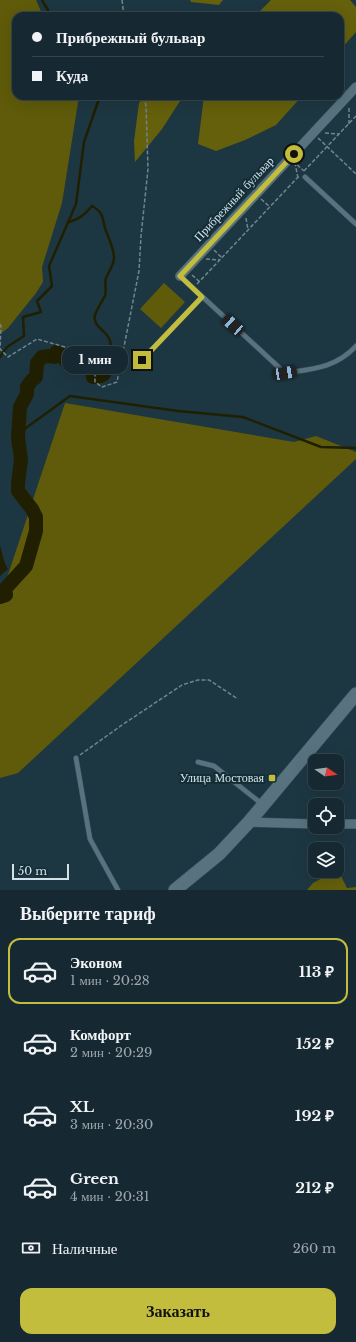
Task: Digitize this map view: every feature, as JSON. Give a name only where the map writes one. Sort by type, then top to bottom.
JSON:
[{"type":"main road","points":[[175,890],[219,854],[249,822],[356,694]]},
{"type":"street","name":"Прибрежный бульвар","points":[[344,100],[356,87]]},
{"type":"street","name":"Прибрежный бульвар","points":[[180,276],[344,100]]},
{"type":"street","points":[[249,822],[308,824]]},
{"type":"street","points":[[344,824],[356,824]]},
{"type":"lane","points":[[305,177],[356,224]]},
{"type":"lane","points":[[180,276],[285,373],[323,367],[348,355],[356,346]]},
{"type":"lane","points":[[142,360],[202,297]]},
{"type":"lane","points":[[76,758],[90,839],[118,890]]},
{"type":"lane","points":[[198,762],[214,766],[263,805]]},
{"type":"path","points":[[122,0],[124,12]]},
{"type":"path","points":[[0,324],[0,349],[8,357],[37,339],[64,347],[82,349],[95,371],[95,382],[102,387],[117,382],[139,271],[148,169],[145,100]]},
{"type":"path","points":[[349,106],[349,124]]},
{"type":"path","points":[[193,289],[356,116]]},
{"type":"path","points":[[323,133],[339,134]]},
{"type":"path","points":[[318,138],[356,172]]},
{"type":"path","points":[[298,178],[295,163],[304,171]]},
{"type":"path","points":[[261,199],[270,207]]},
{"type":"path","points":[[246,216],[248,231]]},
{"type":"path","points":[[214,250],[222,258]]},
{"type":"path","points":[[205,259],[220,260]]},
{"type":"path","points":[[191,274],[200,282]]},
{"type":"path","points":[[76,758],[182,685],[198,680],[209,680],[238,699]]},
{"type":"shaded area","points":[[0,0],[36,0],[41,12],[12,12],[12,100],[78,100],[62,203],[42,267],[43,282],[8,328],[0,334]]},
{"type":"shaded area","points":[[190,0],[223,0],[219,5],[191,2]]},
{"type":"shaded area","points":[[271,0],[350,0],[356,7],[356,32],[344,46],[344,12],[259,12]]},
{"type":"shaded area","points":[[142,100],[181,100],[162,129],[135,162],[134,141],[139,103]]},
{"type":"shaded area","points":[[204,100],[298,100],[276,125],[245,140],[216,151],[198,144]]},
{"type":"shaded area","points":[[164,283],[185,302],[161,328],[140,309]]},
{"type":"shaded area","points":[[65,403],[294,442],[316,436],[356,452],[356,459],[18,773],[0,778],[0,599]]},
{"type":"shaded area","points":[[0,546],[8,569],[0,576]]},
{"type":"shaded area","points":[[322,878],[342,878],[347,888],[356,887],[356,890],[307,890],[313,883]]},
{"type":"waterway","points":[[42,0],[48,12]]},
{"type":"waterway","points":[[0,357],[7,347],[24,336],[23,317],[41,312],[37,301],[52,286],[49,266],[76,204],[84,142],[99,100]]},
{"type":"waterway","points":[[69,222],[82,216],[92,206],[99,211],[102,216],[114,254],[114,261],[106,278],[105,296],[95,315],[96,323],[109,338],[111,345],[104,374]]},
{"type":"waterway","points":[[0,597],[6,595],[5,589],[26,566],[36,531],[36,517],[32,509],[18,491],[21,459],[18,438],[20,407],[27,394],[27,387],[36,377],[37,363],[42,357],[54,357],[56,352],[61,354],[70,367],[84,366],[92,370],[93,377],[104,374]]},
{"type":"waterway","points":[[19,433],[70,396],[178,411],[243,417],[321,447],[356,448]]},
{"type":"place","name":"Улица Мостовая","points":[[272,778]]},
{"type":"route","points":[[142,360],[202,297],[180,276],[294,154]]}]
